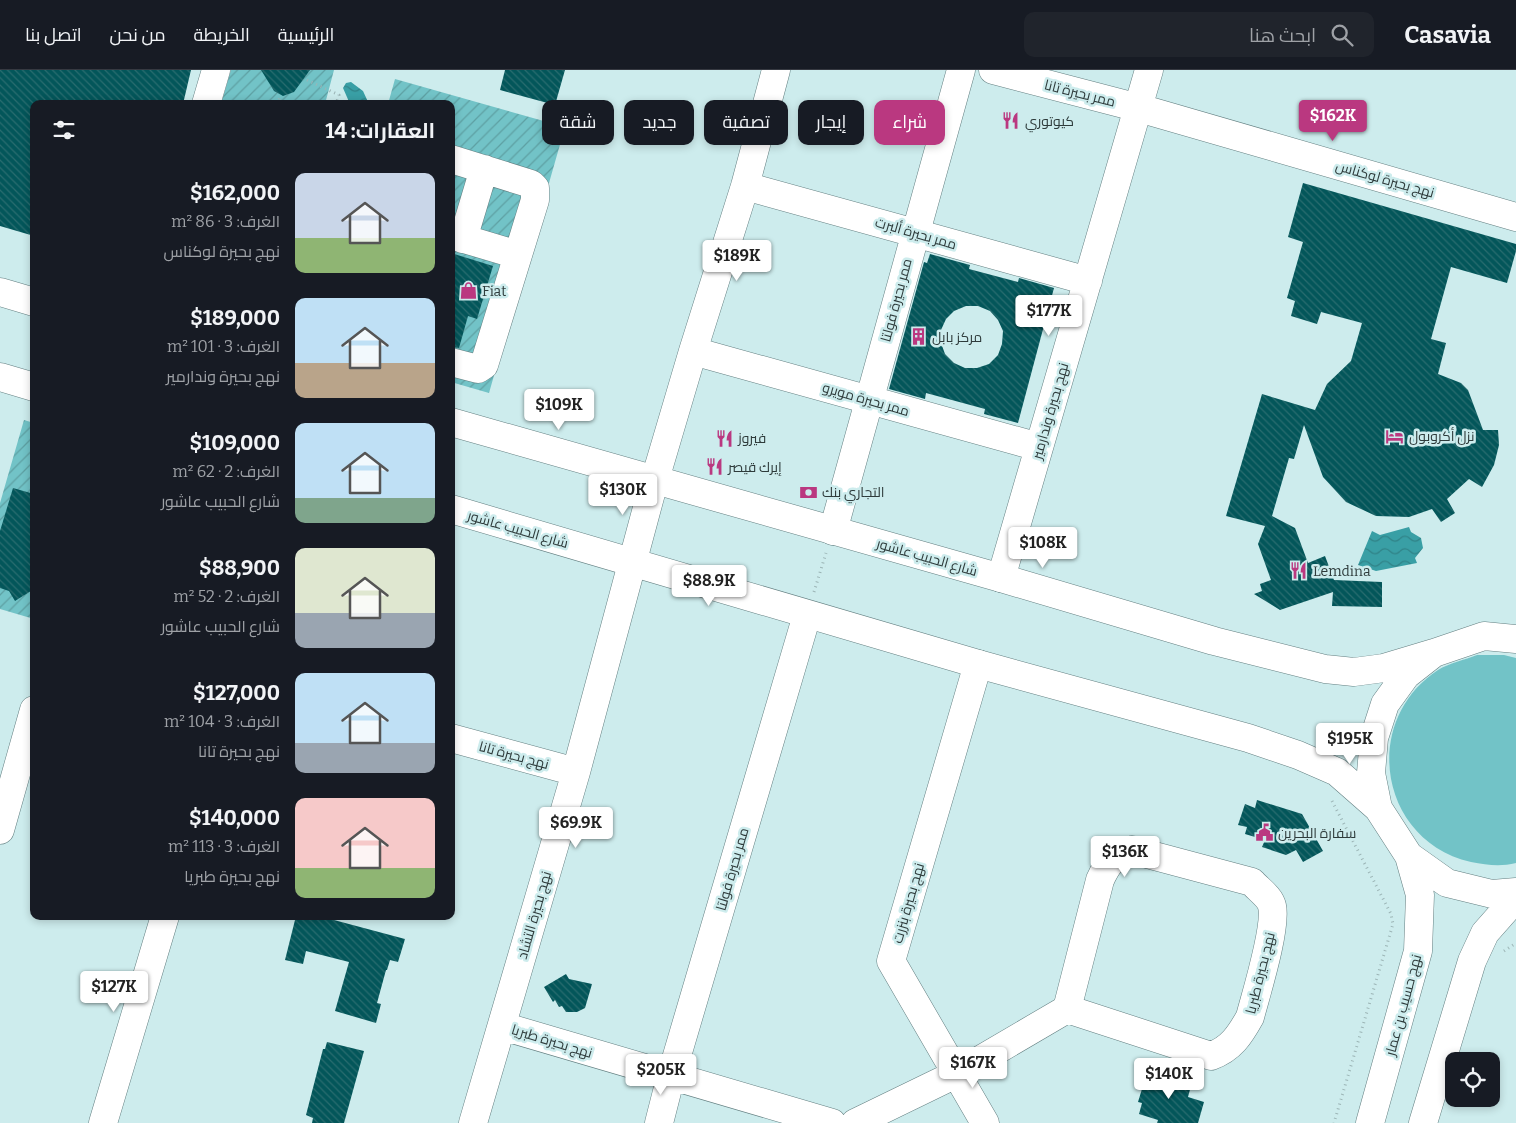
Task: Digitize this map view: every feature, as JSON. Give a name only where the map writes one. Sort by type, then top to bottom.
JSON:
[{"type":"street","points":[[207,100],[216,70]]},
{"type":"street","points":[[655,481],[693,351],[746,186],[776,70]]},
{"type":"street","name":"ممر بحيرة فولتا","points":[[833,531],[961,70]]},
{"type":"street","name":"ممر بحيرة تانا","points":[[993,70],[1139,108]]},
{"type":"street","name":"نهج بحيرة وندارمير","points":[[1000,578],[1149,70]]},
{"type":"street","name":"نهج بحيرة لوكناس","points":[[1139,108],[1516,216]]},
{"type":"street","points":[[455,160],[531,184],[534,188],[535,200],[484,365],[478,369],[455,363]]},
{"type":"street","points":[[484,169],[457,237],[518,255]]},
{"type":"street","name":"ممر بحيرة ألبرت","points":[[746,186],[1088,281]]},
{"type":"street","points":[[0,292],[30,301]]},
{"type":"street","name":"ممر بحيرة مويرو","points":[[693,351],[1039,447]]},
{"type":"street","points":[[0,377],[30,386]]},
{"type":"street","name":"شارع الحبيب عاشور","points":[[455,423],[1000,578],[1214,641],[1325,669],[1354,672],[1384,668],[1434,654]]},
{"type":"street","name":"نهج بحيرة التشاد","points":[[473,1123],[576,772],[655,481]]},
{"type":"street","name":"شارع الحبيب عاشور","points":[[455,510],[807,615],[1248,738],[1298,754],[1337,772],[1378,808]]},
{"type":"street","name":"ممر بحيرة فولتا","points":[[659,1123],[671,1076],[807,615]]},
{"type":"street","points":[[1516,639],[1484,636],[1434,654],[1406,675],[1385,704],[1374,738],[1371,773],[1378,808],[1409,856],[1447,883],[1492,894],[1516,892]]},
{"type":"street","name":"نهج بحيرة بنزرت","points":[[978,664],[891,961],[985,1123]]},
{"type":"street","points":[[0,830],[30,724]]},
{"type":"street","name":"نهج بحيرة تانا","points":[[455,739],[576,772]]},
{"type":"street","name":"نهج بحيرة طبريا","points":[[1132,850],[1252,882],[1272,904],[1273,923],[1250,1018],[1243,1031],[1230,1046],[1221,1052],[1211,1056],[1067,1009],[1100,880],[1106,866],[1118,856],[1132,850]]},
{"type":"street","name":"نهج حسيب بن عمار","points":[[1370,1123],[1418,950],[1420,895],[1409,856]]},
{"type":"street","points":[[1422,1123],[1472,961],[1485,933],[1516,898]]},
{"type":"street","points":[[103,1123],[164,920]]},
{"type":"street","points":[[855,1123],[956,1074],[1067,1009]]},
{"type":"street","name":"نهج بحيرة طبريا","points":[[502,1026],[832,1123]]},
{"type":"path","points":[[307,80],[338,96],[337,100]]},
{"type":"path","points":[[279,100],[281,95]]},
{"type":"path","points":[[807,615],[833,531]]},
{"type":"path","points":[[1328,794],[1391,914],[1393,924],[1334,1123]]},
{"type":"path","points":[[1498,955],[1516,943]]},
{"type":"shaded area","points":[[231,70],[334,70],[326,100],[222,100]]},
{"type":"shaded area","points":[[395,79],[542,121],[542,145],[560,145],[489,393],[455,383],[455,100],[389,100]]},
{"type":"shaded area","points":[[24,420],[30,422],[30,618],[0,609],[0,503]]},
{"type":"shaded area","points":[[1477,655],[1504,655],[1516,658],[1516,863],[1504,865],[1471,862],[1440,850],[1416,830],[1400,805],[1391,777],[1390,748],[1397,719],[1413,692],[1438,670],[1452,663]]},
{"type":"water","points":[[351,82],[363,91],[367,100],[348,100],[343,88],[346,83]]},
{"type":"water","points":[[1409,527],[1411,532],[1421,538],[1423,548],[1415,558],[1417,563],[1376,571],[1358,565],[1372,531],[1380,535]]},
{"type":"building","points":[[0,70],[191,70],[184,100],[30,100],[30,235],[0,226]]},
{"type":"building","points":[[261,70],[310,70],[294,92],[283,96],[274,91]]},
{"type":"building","points":[[505,70],[565,70],[556,100],[542,101],[500,90]]},
{"type":"building","points":[[1303,183],[1516,244],[1516,251],[1507,283],[1451,267],[1431,339],[1446,343],[1438,374],[1461,383],[1468,390],[1483,430],[1498,430],[1499,445],[1494,465],[1482,487],[1469,479],[1447,499],[1455,513],[1441,522],[1432,509],[1409,517],[1376,516],[1346,502],[1323,477],[1304,425],[1294,459],[1289,458],[1272,516],[1295,528],[1308,563],[1325,556],[1334,580],[1382,582],[1382,607],[1332,606],[1333,592],[1280,610],[1254,594],[1262,591],[1260,584],[1271,580],[1258,544],[1265,526],[1226,516],[1262,394],[1315,410],[1327,384],[1351,361],[1362,323],[1321,312],[1317,324],[1291,316],[1295,301],[1287,298],[1303,242],[1288,237]]},
{"type":"building","name":"Fiat","points":[[455,254],[493,266],[477,319],[468,316],[459,348],[455,348]]},
{"type":"building","name":"مركز بابل","points":[[930,254],[970,265],[969,269],[1018,282],[1019,278],[1054,288],[1018,423],[984,414],[985,409],[926,393],[925,399],[889,389],[924,262],[927,263]],"holes":[[[966,306],[978,306],[990,311],[998,320],[1003,331],[1002,344],[998,355],[989,364],[977,368],[965,368],[954,363],[945,354],[941,343],[941,330],[946,319],[954,311]]]},
{"type":"building","points":[[13,488],[30,493],[30,592],[15,601],[9,591],[0,588],[0,531]]},
{"type":"building","points":[[1257,800],[1302,814],[1323,851],[1303,862],[1296,850],[1286,855],[1262,847],[1265,840],[1245,834],[1247,827],[1238,825],[1245,804],[1255,808]]},
{"type":"building","points":[[295,920],[334,920],[405,939],[398,962],[390,960],[386,970],[377,1003],[381,1004],[376,1023],[335,1011],[349,962],[306,951],[303,964],[285,960]]},
{"type":"building","points":[[566,974],[569,979],[592,984],[585,1008],[577,1012],[566,1012],[562,1006],[559,1007],[555,1000],[553,1002],[544,987]]},
{"type":"building","points":[[327,1042],[364,1051],[344,1123],[312,1123],[313,1118],[306,1115],[323,1049],[325,1049]]},
{"type":"building","points":[[1148,1069],[1192,1082],[1188,1097],[1204,1102],[1198,1123],[1157,1123],[1158,1120],[1139,1114],[1142,1103],[1138,1102]]},
{"type":"place","name":"كيوتوري","points":[[1011,121]]},
{"type":"place","name":"Fiat","points":[[468,291]]},
{"type":"place","name":"مركز بابل","points":[[918,337]]},
{"type":"place","name":"نزل أكروبول","points":[[1395,436]]},
{"type":"place","name":"فيروز","points":[[724,438]]},
{"type":"place","name":"إيرك قيصر","points":[[714,467]]},
{"type":"place","name":"التجاري بنك","points":[[808,492]]},
{"type":"place","name":"Lemdina","points":[[1299,571]]},
{"type":"place","name":"سفارة البحرين","points":[[1264,833]]}]
